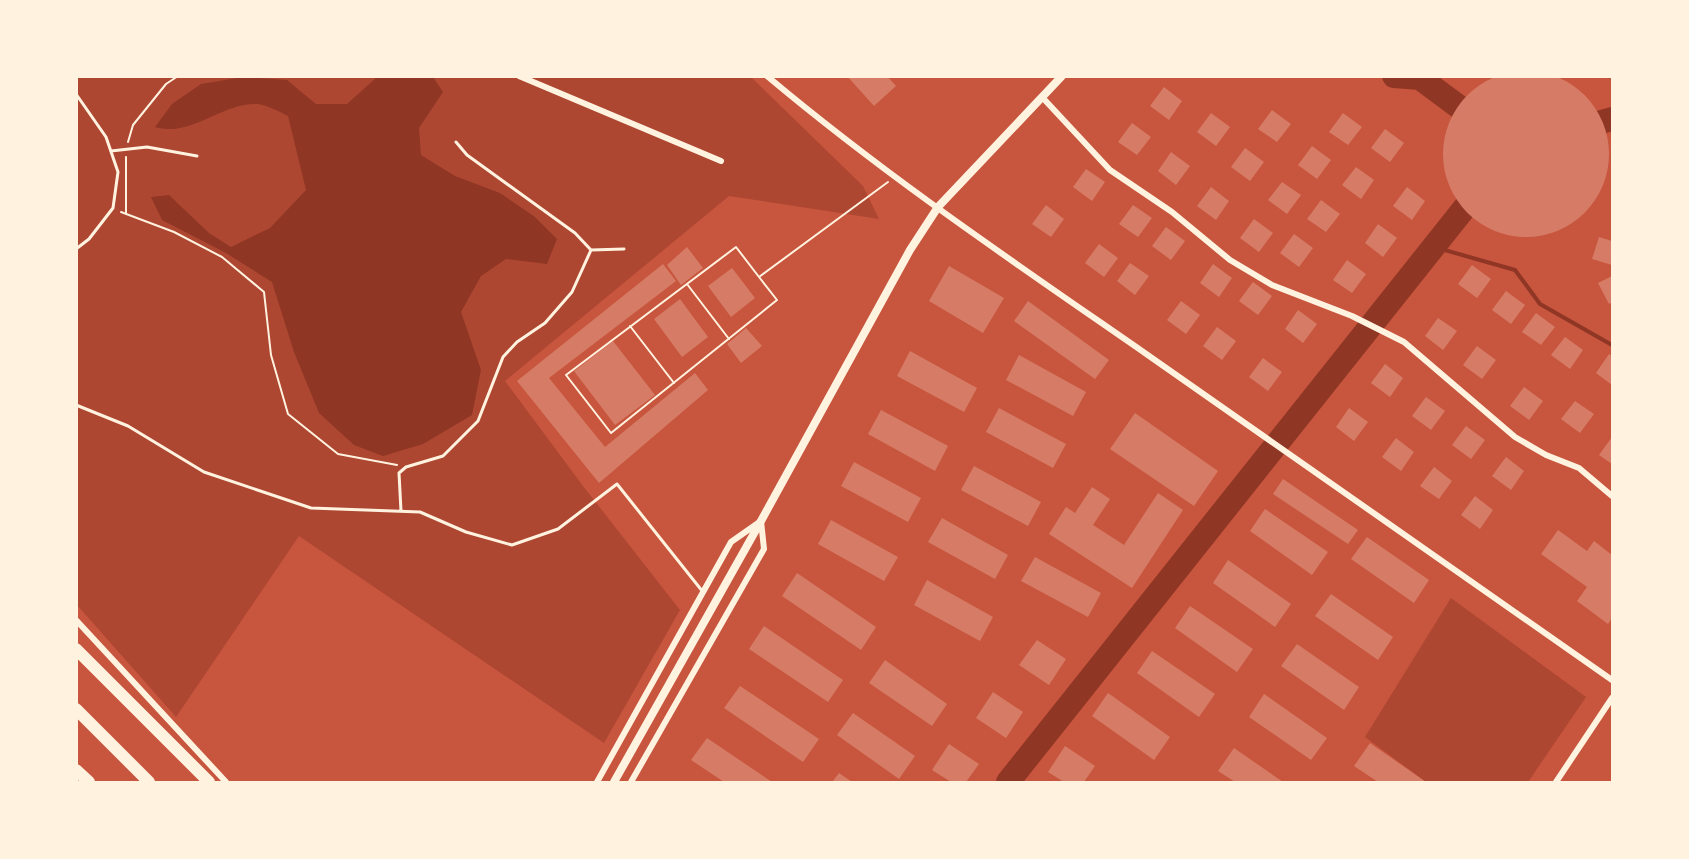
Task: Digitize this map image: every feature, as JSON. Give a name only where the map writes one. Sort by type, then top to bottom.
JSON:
[{"type":"highway","points":[[76,649],[209,783]]},
{"type":"highway","points":[[76,709],[149,783]]},
{"type":"highway","points":[[76,770],[89,783]]},
{"type":"street","points":[[519,76],[721,161]]},
{"type":"street","points":[[767,76],[824,124],[1052,289],[1612,680]]},
{"type":"street","points":[[614,783],[910,250],[938,207],[1062,76]]},
{"type":"street","points":[[1042,97],[1110,170],[1172,212],[1230,260],[1272,285],[1352,316],[1404,342],[1515,437],[1546,455],[1579,468],[1612,496]]},
{"type":"street","points":[[597,783],[731,542],[761,521]]},
{"type":"street","points":[[634,781],[764,549],[761,521]]},
{"type":"street","points":[[76,620],[226,783]]},
{"type":"street","points":[[1556,783],[1612,698]]},
{"type":"lane","points":[[76,94],[106,137],[118,172],[113,208],[89,239],[76,249]]},
{"type":"lane","points":[[456,142],[467,155],[575,233],[591,250],[624,249]]},
{"type":"lane","points":[[111,151],[147,147],[197,156]]},
{"type":"lane","points":[[401,512],[399,473],[406,467],[443,456],[478,421],[503,357],[517,342],[545,323],[572,292],[591,250]]},
{"type":"lane","points":[[76,405],[128,426],[204,472],[311,508],[420,512],[466,532],[512,545],[558,529],[617,484],[703,592]]},
{"type":"path","points":[[759,277],[895,176]]},
{"type":"path","points":[[113,208],[174,232],[222,257],[264,292],[271,355],[288,414],[338,454],[406,467]]},
{"type":"path","points":[[736,247],[759,277],[777,300],[611,433],[566,375],[736,247]]},
{"type":"path","points":[[687,284],[729,339]]},
{"type":"path","points":[[630,326],[674,383]]},
{"type":"shaded area","points":[[76,77],[751,77],[863,186],[879,219],[729,196],[505,381],[680,610],[604,743],[299,536],[176,717],[77,605]]},
{"type":"shaded area","points":[[243,77],[287,80],[316,104],[347,104],[377,77],[433,77],[443,92],[419,128],[421,155],[455,176],[500,193],[535,217],[557,239],[547,264],[506,259],[481,276],[461,312],[481,370],[472,415],[423,444],[383,456],[354,445],[319,413],[294,352],[272,282],[226,253],[162,220],[151,197],[169,195],[209,233],[231,247],[270,228],[306,190],[288,116],[269,107],[258,104],[245,105],[181,128],[155,127],[172,104],[201,84]]},
{"type":"shaded area","points":[[1451,598],[1586,697],[1528,782],[1426,782],[1365,737]]},
{"type":"building","points":[[1526,71],[1542,72],[1558,77],[1585,95],[1603,122],[1608,138],[1608,170],[1603,186],[1585,213],[1558,231],[1542,236],[1526,237],[1510,236],[1494,231],[1467,213],[1449,186],[1444,170],[1443,154],[1444,138],[1449,122],[1467,95],[1494,77],[1510,72]]},
{"type":"building","points":[[847,76],[887,76],[896,86],[874,106]]},
{"type":"building","points":[[1164,87],[1182,101],[1169,120],[1150,106]]},
{"type":"building","points":[[1272,110],[1291,124],[1277,142],[1258,129]]},
{"type":"building","points":[[1211,113],[1230,127],[1216,146],[1197,132]]},
{"type":"building","points":[[1343,113],[1362,127],[1348,145],[1329,132]]},
{"type":"building","points":[[1132,123],[1151,137],[1137,155],[1118,142]]},
{"type":"building","points":[[1385,129],[1404,143],[1390,162],[1371,148]]},
{"type":"building","points":[[1312,146],[1331,160],[1317,179],[1298,165]]},
{"type":"building","points":[[1245,148],[1264,162],[1250,181],[1231,167]]},
{"type":"building","points":[[1171,152],[1190,166],[1176,185],[1158,171]]},
{"type":"building","points":[[1356,167],[1374,180],[1361,199],[1342,185]]},
{"type":"building","points":[[1086,169],[1105,182],[1092,201],[1073,187]]},
{"type":"building","points":[[1282,182],[1301,195],[1287,214],[1268,200]]},
{"type":"building","points":[[1211,187],[1229,201],[1216,220],[1197,206]]},
{"type":"building","points":[[1407,187],[1425,201],[1412,220],[1393,206]]},
{"type":"building","points":[[1321,200],[1340,214],[1326,232],[1307,219]]},
{"type":"building","points":[[1046,205],[1064,219],[1051,237],[1032,224]]},
{"type":"building","points":[[1133,205],[1152,218],[1138,237],[1119,224]]},
{"type":"building","points":[[1254,219],[1273,233],[1259,252],[1240,238]]},
{"type":"building","points":[[1378,224],[1397,238],[1383,257],[1365,243]]},
{"type":"building","points":[[1166,227],[1185,241],[1171,260],[1152,246]]},
{"type":"building","points":[[1294,234],[1313,248],[1299,267],[1280,253]]},
{"type":"building","points":[[1599,237],[1612,241],[1612,265],[1592,259]]},
{"type":"building","points":[[1099,244],[1118,258],[1104,277],[1085,263]]},
{"type":"building","points":[[687,247],[703,268],[681,285],[667,265]]},
{"type":"building","points":[[1347,260],[1366,274],[1352,293],[1333,280]]},
{"type":"building","points":[[1130,263],[1149,276],[1135,295],[1117,281]]},
{"type":"building","points":[[663,264],[676,281],[549,378],[605,447],[695,373],[708,390],[599,483],[517,381]]},
{"type":"building","points":[[1213,264],[1232,278],[1219,297],[1200,283]]},
{"type":"building","points":[[1472,265],[1491,279],[1477,298],[1458,284]]},
{"type":"building","points":[[949,266],[1004,298],[983,333],[929,301]]},
{"type":"building","points":[[732,268],[755,298],[731,317],[708,286]]},
{"type":"building","points":[[1612,276],[1612,302],[1609,304],[1598,283]]},
{"type":"building","points":[[1253,282],[1272,296],[1258,315],[1239,301]]},
{"type":"building","points":[[1506,291],[1525,305],[1511,324],[1492,310]]},
{"type":"building","points":[[680,299],[708,337],[682,357],[654,319]]},
{"type":"building","points":[[1028,301],[1109,360],[1095,379],[1014,321]]},
{"type":"building","points":[[1181,301],[1200,315],[1186,334],[1167,320]]},
{"type":"building","points":[[1298,310],[1317,324],[1303,343],[1285,329]]},
{"type":"building","points":[[1536,313],[1555,327],[1541,345],[1522,332]]},
{"type":"building","points":[[1438,318],[1457,331],[1443,350],[1425,336]]},
{"type":"building","points":[[1217,327],[1236,341],[1222,360],[1203,346]]},
{"type":"building","points":[[746,328],[762,346],[741,363],[727,344]]},
{"type":"building","points":[[1565,337],[1583,350],[1570,369],[1551,355]]},
{"type":"building","points":[[613,341],[655,395],[615,425],[574,371]]},
{"type":"building","points":[[1477,346],[1496,360],[1482,379],[1463,365]]},
{"type":"building","points":[[910,351],[977,388],[964,412],[897,376]]},
{"type":"building","points":[[1609,354],[1612,356],[1612,385],[1596,373]]},
{"type":"building","points":[[1019,355],[1086,392],[1073,416],[1006,380]]},
{"type":"building","points":[[1263,358],[1282,372],[1268,391],[1249,377]]},
{"type":"building","points":[[1385,364],[1403,378],[1390,397],[1371,383]]},
{"type":"building","points":[[1524,387],[1543,401],[1529,420],[1510,406]]},
{"type":"building","points":[[1426,397],[1445,411],[1431,430],[1412,416]]},
{"type":"building","points":[[1575,401],[1594,414],[1580,433],[1561,419]]},
{"type":"building","points":[[999,408],[1066,444],[1053,468],[986,432]]},
{"type":"building","points":[[1349,408],[1368,422],[1354,441],[1336,427]]},
{"type":"building","points":[[881,410],[948,446],[935,471],[868,434]]},
{"type":"building","points":[[1135,413],[1218,471],[1194,506],[1110,449]]},
{"type":"building","points":[[1466,426],[1485,440],[1471,459],[1452,445]]},
{"type":"building","points":[[1612,437],[1612,464],[1599,455]]},
{"type":"building","points":[[1396,438],[1414,452],[1401,471],[1382,457]]},
{"type":"building","points":[[1506,457],[1524,471],[1511,490],[1492,476]]},
{"type":"building","points":[[854,462],[921,498],[908,522],[841,486]]},
{"type":"building","points":[[974,466],[1041,502],[1028,526],[961,490]]},
{"type":"building","points":[[1434,467],[1452,481],[1439,499],[1420,486]]},
{"type":"building","points":[[1283,479],[1358,530],[1348,544],[1273,494]]},
{"type":"building","points":[[1092,487],[1110,499],[1093,525],[1124,545],[1158,493],[1183,510],[1132,588],[1049,534],[1066,507],[1075,513]]},
{"type":"building","points":[[1475,496],[1493,510],[1480,529],[1461,515]]},
{"type":"building","points":[[1265,509],[1328,552],[1312,575],[1250,531]]},
{"type":"building","points":[[942,518],[1008,555],[995,579],[928,542]]},
{"type":"building","points":[[831,520],[898,557],[884,581],[818,544]]},
{"type":"building","points":[[1558,530],[1587,551],[1594,541],[1612,555],[1612,618],[1608,624],[1577,601],[1587,587],[1541,554]]},
{"type":"building","points":[[1367,537],[1429,580],[1414,603],[1351,559]]},
{"type":"building","points":[[1035,557],[1101,593],[1088,617],[1021,581]]},
{"type":"building","points":[[1228,560],[1291,604],[1275,627],[1213,583]]},
{"type":"building","points":[[797,573],[876,627],[861,650],[782,596]]},
{"type":"building","points":[[927,580],[993,617],[980,641],[914,605]]},
{"type":"building","points":[[1331,594],[1393,637],[1378,660],[1315,616]]},
{"type":"building","points":[[1190,606],[1253,649],[1237,672],[1175,628]]},
{"type":"building","points":[[764,626],[843,680],[828,702],[749,649]]},
{"type":"building","points":[[1037,640],[1066,659],[1049,685],[1019,665]]},
{"type":"building","points":[[1297,644],[1359,687],[1344,710],[1281,666]]},
{"type":"building","points":[[1152,651],[1215,694],[1199,717],[1137,673]]},
{"type":"building","points":[[885,660],[947,704],[932,726],[869,683]]},
{"type":"building","points":[[740,686],[819,739],[803,762],[724,708]]},
{"type":"building","points":[[993,692],[1023,712],[1006,738],[976,718]]},
{"type":"building","points":[[1108,693],[1170,737],[1154,760],[1092,716]]},
{"type":"building","points":[[1264,694],[1327,738],[1311,760],[1249,717]]},
{"type":"building","points":[[853,713],[915,756],[899,779],[837,735]]},
{"type":"building","points":[[707,738],[772,782],[724,782],[691,760]]},
{"type":"building","points":[[1370,743],[1426,782],[1378,782],[1354,766]]},
{"type":"building","points":[[949,744],[979,764],[966,782],[951,782],[932,770]]},
{"type":"building","points":[[1065,746],[1095,766],[1084,782],[1064,782],[1048,772]]},
{"type":"building","points":[[1234,748],[1283,782],[1235,782],[1218,771]]},
{"type":"building","points":[[839,773],[852,782],[832,782]]},
{"type":"waterway","points":[[1394,76],[1420,78],[1513,147]]},
{"type":"waterway","points":[[1513,147],[1612,119]]},
{"type":"waterway","points":[[1008,782],[1513,147]]},
{"type":"waterway","points":[[1434,247],[1515,270],[1540,304],[1612,345]]}]
